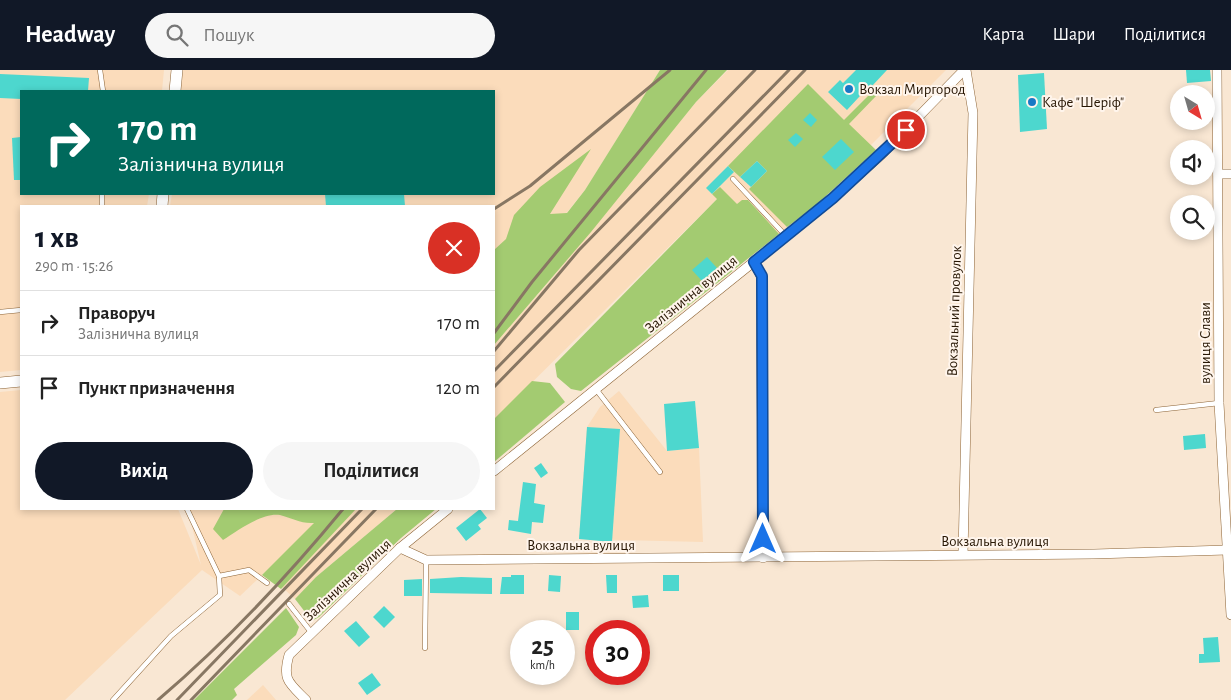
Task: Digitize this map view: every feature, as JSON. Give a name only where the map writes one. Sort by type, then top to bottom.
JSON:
[{"type":"street","points":[[174,90],[177,70]]},
{"type":"street","name":"Залізнична вулиця","points":[[495,470],[833,198],[882,154],[965,70]]},
{"type":"street","name":"Вокзальний провулок","points":[[962,554],[973,113],[965,70]]},
{"type":"street","name":"вулиця Слави","points":[[1217,70],[1218,403],[1228,513],[1227,550],[1231,615]]},
{"type":"street","points":[[1218,174],[1231,174]]},
{"type":"street","points":[[754,262],[762,276],[763,558]]},
{"type":"street","points":[[0,383],[20,381]]},
{"type":"street","name":"Залізнична вулиця","points":[[306,700],[290,683],[284,671],[289,656],[311,632],[400,548],[447,510]]},
{"type":"street","name":"Вокзальна вулиця","points":[[400,548],[426,560],[1094,554],[1227,550]]},
{"type":"lane","points":[[100,70],[103,90]]},
{"type":"lane","points":[[733,179],[786,235]]},
{"type":"lane","points":[[0,312],[20,310]]},
{"type":"lane","points":[[595,388],[660,472]]},
{"type":"lane","points":[[1156,410],[1218,403]]},
{"type":"lane","points":[[113,700],[170,636],[220,595],[219,576],[187,510]]},
{"type":"lane","points":[[425,648],[426,560]]},
{"type":"lane","points":[[219,576],[249,570],[267,583]]},
{"type":"lane","points":[[289,604],[311,632]]},
{"type":"shaded area","points":[[0,70],[164,70],[162,90],[20,90],[20,195],[149,195],[147,205],[20,205],[20,370],[0,372]]},
{"type":"shaded area","points":[[183,70],[660,70],[585,190],[495,302],[495,205],[170,205],[172,195],[495,195],[495,90],[181,90]]},
{"type":"shaded area","points":[[728,70],[946,70],[794,222],[767,244],[717,199],[495,419],[495,344],[552,278],[696,102]]},
{"type":"shaded area","points":[[20,390],[20,510],[178,510],[201,565],[188,510],[325,510],[307,532],[240,596],[202,570],[65,700],[0,700],[0,392]]},
{"type":"shaded area","points":[[619,391],[667,451],[699,448],[703,542],[579,539],[587,427],[600,407]]},
{"type":"shaded area","points":[[351,510],[396,510],[316,577],[295,599],[272,578]]},
{"type":"shaded area","points":[[263,685],[276,700],[247,700]]},
{"type":"green space","points":[[660,70],[727,70],[696,102],[591,232],[495,344],[495,249],[506,239],[514,215],[540,187],[591,149],[550,214],[567,213],[585,190]]},
{"type":"green space","points":[[808,84],[844,120],[873,91],[877,95],[849,124],[876,150],[815,206],[787,227],[749,189],[767,171],[757,161],[740,177],[728,166]]},
{"type":"green space","points":[[720,187],[737,204],[742,200],[748,200],[779,234],[581,391],[571,389],[557,377],[555,364],[717,199],[712,194]]},
{"type":"green space","points":[[532,381],[550,383],[565,402],[495,461],[495,418]]},
{"type":"green space","points":[[223,510],[355,510],[281,589],[262,575],[314,523],[305,523],[280,515],[266,516],[250,523],[223,540],[213,529]]},
{"type":"green space","points":[[396,510],[435,510],[401,538],[319,617],[312,621],[295,599],[316,577]]},
{"type":"green space","points":[[286,608],[299,627],[296,635],[234,689],[237,695],[232,700],[194,700]]},
{"type":"building","name":"Вокзал Миргород","points":[[856,70],[887,70],[847,110],[828,92],[840,80],[843,83]]},
{"type":"building","points":[[1186,70],[1210,70],[1211,81],[1187,83]]},
{"type":"building","name":"Кафе \"Шеріф\"","points":[[1044,73],[1047,129],[1020,132],[1018,75]]},
{"type":"building","points":[[0,74],[89,78],[88,90],[20,90],[20,99],[0,98]]},
{"type":"building","points":[[810,113],[817,120],[811,127],[803,120]]},
{"type":"building","points":[[796,133],[803,139],[795,147],[788,140]]},
{"type":"building","points":[[20,137],[20,180],[14,180],[12,138]]},
{"type":"building","points":[[841,139],[854,152],[835,170],[822,157]]},
{"type":"building","points":[[757,161],[767,171],[751,187],[740,177]]},
{"type":"building","points":[[728,166],[734,172],[712,194],[706,188]]},
{"type":"building","points":[[325,195],[404,195],[405,205],[326,205]]},
{"type":"building","points":[[707,257],[717,268],[702,281],[692,270]]},
{"type":"building","points":[[695,401],[699,448],[667,451],[664,404]]},
{"type":"building","points":[[587,427],[620,429],[612,542],[579,539]]},
{"type":"building","points":[[1205,434],[1206,448],[1184,450],[1183,436]]},
{"type":"building","points":[[541,463],[548,473],[541,478],[534,468]]},
{"type":"building","points":[[523,482],[536,484],[534,503],[545,505],[543,523],[532,522],[531,534],[508,530],[509,520],[518,521]]},
{"type":"building","points":[[479,510],[487,518],[478,525],[481,529],[466,541],[456,528]]},
{"type":"building","points":[[511,575],[524,575],[524,594],[500,594],[502,577],[511,577]]},
{"type":"building","points":[[549,575],[561,576],[560,592],[548,591]]},
{"type":"building","points":[[606,575],[617,575],[617,593],[607,593]]},
{"type":"building","points":[[663,575],[679,575],[679,591],[663,591]]},
{"type":"building","points":[[492,578],[492,594],[430,593],[430,579]]},
{"type":"building","points":[[422,579],[422,596],[404,596],[404,580]]},
{"type":"building","points":[[648,595],[649,607],[633,608],[632,596]]},
{"type":"building","points":[[384,606],[395,617],[384,628],[373,617]]},
{"type":"building","points":[[566,612],[579,612],[579,630],[575,630],[575,620],[566,620]]},
{"type":"building","points":[[356,621],[370,637],[359,647],[344,631]]},
{"type":"building","points":[[1218,637],[1220,662],[1199,663],[1199,654],[1204,654],[1203,638]]},
{"type":"building","points":[[372,673],[381,685],[367,695],[358,683]]},
{"type":"railway","points":[[495,208],[530,186],[670,70]]},
{"type":"railway","points":[[495,332],[532,282],[706,70]]},
{"type":"railway","points":[[495,350],[579,250],[755,70]]},
{"type":"railway","points":[[495,370],[789,70]]},
{"type":"railway","points":[[495,386],[805,70]]},
{"type":"railway","points":[[158,700],[255,609],[342,510]]},
{"type":"railway","points":[[177,700],[361,510]]},
{"type":"railway","points":[[191,700],[375,510]]},
{"type":"place","name":"Вокзал Миргород","points":[[849,89]]},
{"type":"place","name":"Кафе \"Шеріф\"","points":[[1032,102]]},
{"type":"route","points":[[763,539],[762,276],[754,262],[833,198],[906,130]]}]
